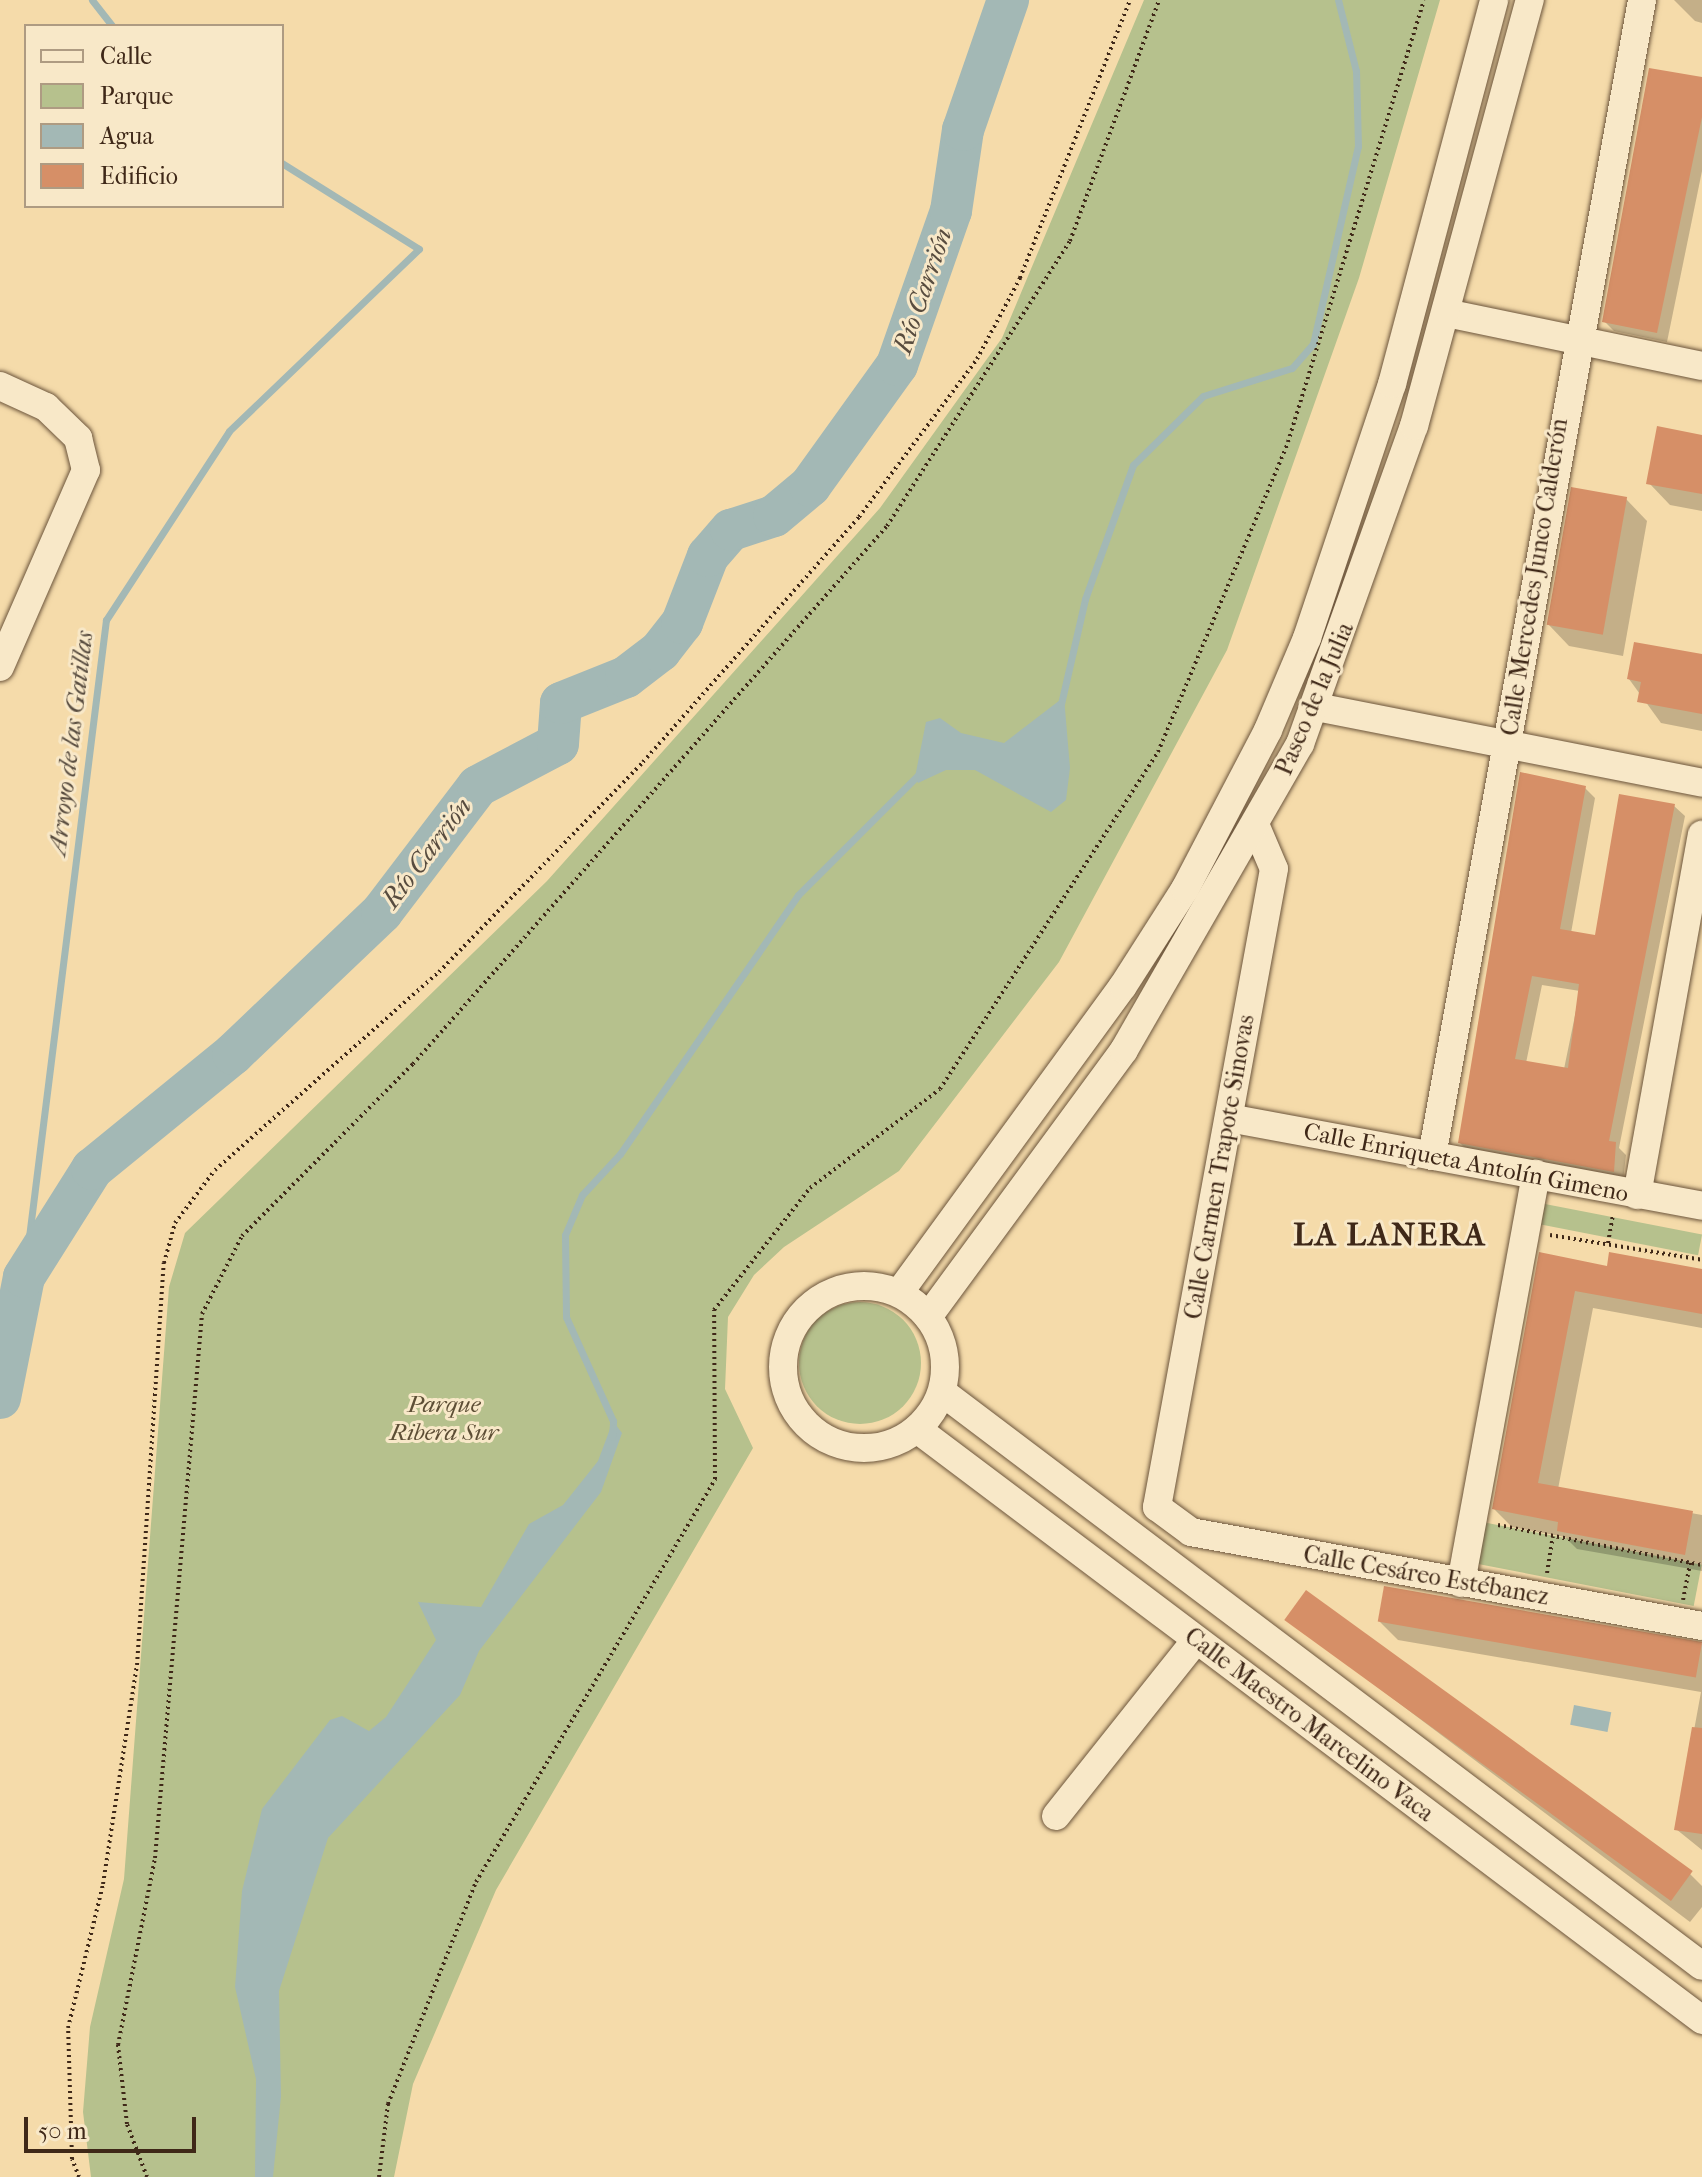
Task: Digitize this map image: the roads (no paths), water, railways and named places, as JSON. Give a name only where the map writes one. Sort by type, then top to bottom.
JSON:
[{"type":"street","name":"Paseo de la Julia","points":[[899,1293],[1123,986],[1185,889],[1268,730],[1307,638],[1392,384],[1494,0]]},
{"type":"street","name":"Paseo de la Julia","points":[[928,1317],[1124,1050],[1257,829],[1316,707],[1382,529],[1446,313],[1530,0]]},
{"type":"street","name":"Calle Mercedes Junco Calderón","points":[[1432,1156],[1507,745],[1574,342],[1642,0]]},
{"type":"street","points":[[1446,313],[1574,342],[1702,366]]},
{"type":"street","points":[[0,386],[46,407],[78,438],[86,470],[0,667]]},
{"type":"street","points":[[1316,707],[1702,783]]},
{"type":"street","name":"Calle Carmen Trapote Sinovas","points":[[1157,1507],[1274,869],[1257,829]]},
{"type":"street","points":[[1637,1195],[1702,835]]},
{"type":"street","name":"Calle Enriqueta Antolín Gimeno","points":[[1229,1118],[1702,1206]]},
{"type":"street","points":[[1461,1583],[1536,1174]]},
{"type":"street","points":[[859,1285],[899,1293],[928,1317],[945,1353],[942,1392],[917,1429],[883,1447],[836,1444],[799,1417],[782,1368],[800,1314],[831,1291],[859,1285]]},
{"type":"street","name":"Calle Maestro Marcelino Vaca","points":[[942,1392],[1702,1966]]},
{"type":"street","name":"Calle Maestro Marcelino Vaca","points":[[917,1429],[1702,2020]]},
{"type":"street","name":"Calle Cesáreo Estébanez","points":[[1157,1507],[1191,1532],[1702,1626]]},
{"type":"street","points":[[1056,1816],[1196,1640]]},
{"type":"water","points":[[1064,697],[1070,768],[1066,800],[1051,812],[975,770],[946,770],[918,783],[915,777],[926,722],[940,718],[961,733],[1004,743]]},
{"type":"water","points":[[613,1421],[622,1433],[601,1492],[479,1651],[460,1695],[328,1838],[279,1991],[281,2096],[273,2177],[255,2177],[256,2079],[235,1987],[242,1891],[262,1809],[330,1720],[342,1716],[369,1731],[386,1717],[436,1640],[418,1602],[481,1607],[529,1524],[563,1505],[598,1461]]},
{"type":"water","points":[[1574,1705],[1611,1712],[1607,1732],[1570,1725]]},
{"type":"waterway","name":"Arroyo de las Gatillas","points":[[92,0],[110,24]]},
{"type":"waterway","name":"Río Carrión","points":[[0,1398],[24,1277],[92,1169],[233,1054],[382,912],[478,786],[558,744],[561,703],[626,677],[660,651],[682,623],[708,556],[731,530],[774,516],[810,486],[897,365],[951,211],[963,130],[1008,0]]},
{"type":"waterway","points":[[1061,704],[1085,599],[1133,465],[1203,396],[1292,368],[1313,344],[1358,146],[1356,71],[1338,0]]},
{"type":"waterway","name":"Arroyo de las Gatillas","points":[[24,1277],[106,620],[229,431],[419,249],[284,164]]},
{"type":"waterway","points":[[612,1437],[613,1421],[566,1317],[565,1235],[582,1195],[620,1154],[798,895],[921,772]]},
{"type":"district","name":"LA LANERA","points":[[1390,1235]]},
{"type":"park label","name":"Parque Ribera Sur","points":[[444,1419]]}]
